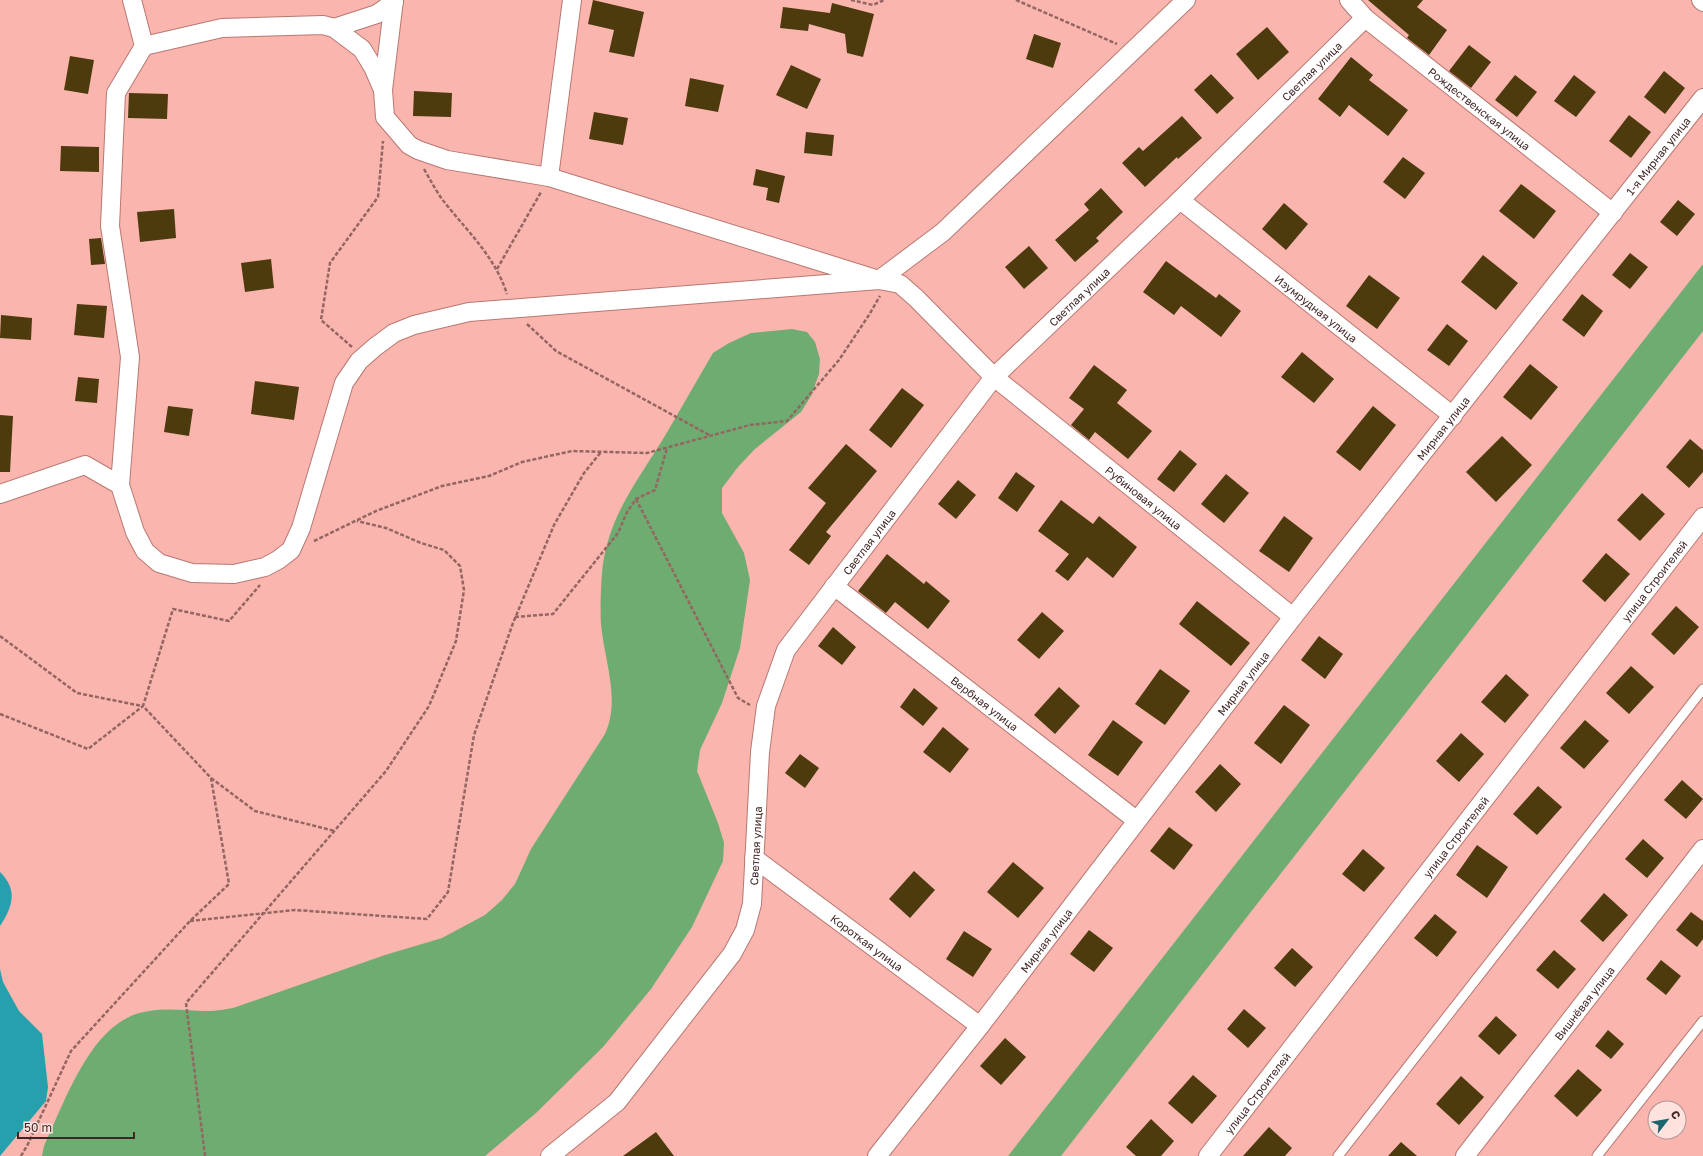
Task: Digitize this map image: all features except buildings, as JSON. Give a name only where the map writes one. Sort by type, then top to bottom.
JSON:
[{"type":"street","points":[[132,0],[144,46],[116,93],[110,226],[130,357],[120,485],[135,532],[145,551],[159,563],[192,573],[234,574],[265,567],[278,560],[291,550],[301,528],[344,382],[374,347],[394,333],[414,325],[469,312],[884,281],[943,232],[1186,0]]},
{"type":"street","points":[[549,177],[572,0]]},
{"type":"street","name":"Рождественская улица","points":[[1349,0],[1365,18],[1613,213]]},
{"type":"street","points":[[334,28],[377,14],[394,1]]},
{"type":"street","points":[[394,1],[383,90],[385,117],[408,145]]},
{"type":"street","name":"Светлая улица","points":[[550,1156],[617,1102],[732,954],[746,930],[752,904],[760,752],[766,706],[786,650],[994,377],[1180,200],[1365,18]]},
{"type":"street","points":[[144,46],[222,28],[323,25],[334,28],[362,49],[373,67],[383,90]]},
{"type":"street","name":"1-я Мирная улица","points":[[1613,213],[1703,98]]},
{"type":"street","name":"Рубиновая улица","points":[[408,145],[447,160],[549,177],[884,281],[900,284],[916,298],[994,377],[1293,617]]},
{"type":"street","name":"Изумрудная улица","points":[[1180,200],[1453,416]]},
{"type":"street","name":"Мирная улица","points":[[877,1156],[980,1026],[1136,820],[1293,617],[1613,213]]},
{"type":"street","points":[[0,494],[84,465],[120,485]]},
{"type":"street","name":"улица Строителей","points":[[1208,1156],[1703,517]]},
{"type":"street","name":"Вербная улица","points":[[834,586],[1136,820]]},
{"type":"street","name":"Вишнёвая улица","points":[[1465,1156],[1703,849]]},
{"type":"street","name":"Короткая улица","points":[[754,858],[980,1026]]},
{"type":"lane","points":[[1338,1156],[1703,689]]},
{"type":"lane","points":[[1597,1156],[1703,1021]]},
{"type":"path","points":[[851,0],[873,5],[884,0]]},
{"type":"path","points":[[1016,0],[1132,51]]},
{"type":"path","points":[[364,357],[321,320],[330,263],[378,197],[385,117]]},
{"type":"path","points":[[408,145],[444,202],[483,247],[502,278],[512,309],[556,351],[711,436]]},
{"type":"path","points":[[497,270],[549,177]]},
{"type":"path","points":[[291,550],[376,511],[442,486],[490,476],[522,462],[572,451],[646,453],[750,425],[786,421],[839,360],[869,316],[884,281]]},
{"type":"path","points":[[515,617],[552,614],[618,533],[627,512],[636,499],[655,490],[668,448]]},
{"type":"path","points":[[190,921],[295,910],[428,919],[448,892],[474,735],[515,617],[554,525],[584,473],[602,452]]},
{"type":"path","points":[[636,499],[738,698],[765,716]]},
{"type":"path","points":[[205,1156],[186,1003],[386,771],[429,706],[456,641],[464,590],[460,566],[444,550],[421,543],[386,528],[356,520]]},
{"type":"path","points":[[0,714],[88,749],[143,706],[173,609],[229,621],[265,579]]},
{"type":"path","points":[[0,636],[77,693],[143,706],[210,778],[256,811],[335,831]]},
{"type":"path","points":[[21,1156],[71,1051],[190,921],[229,884],[210,778]]},
{"type":"green space","points":[[1703,264],[1703,331],[1061,1156],[1008,1156]]},
{"type":"green space","points":[[792,329],[807,332],[815,342],[820,359],[819,374],[811,396],[801,412],[755,449],[738,467],[722,488],[722,513],[744,553],[750,580],[740,648],[722,703],[700,750],[697,771],[718,823],[724,843],[723,861],[692,927],[651,989],[603,1047],[536,1113],[485,1156],[42,1156],[44,1146],[82,1066],[95,1047],[109,1031],[125,1019],[144,1012],[168,1009],[211,1011],[233,1008],[385,955],[442,938],[485,915],[502,900],[515,884],[531,849],[605,734],[610,721],[612,693],[601,624],[601,586],[603,564],[607,545],[620,511],[713,353],[729,343],[751,333]]},
{"type":"water","points":[[0,872],[9,885],[12,898],[8,912],[0,926]]},
{"type":"water","points":[[0,969],[3,982],[19,1011],[42,1034],[48,1087],[46,1101],[0,1156]]}]
